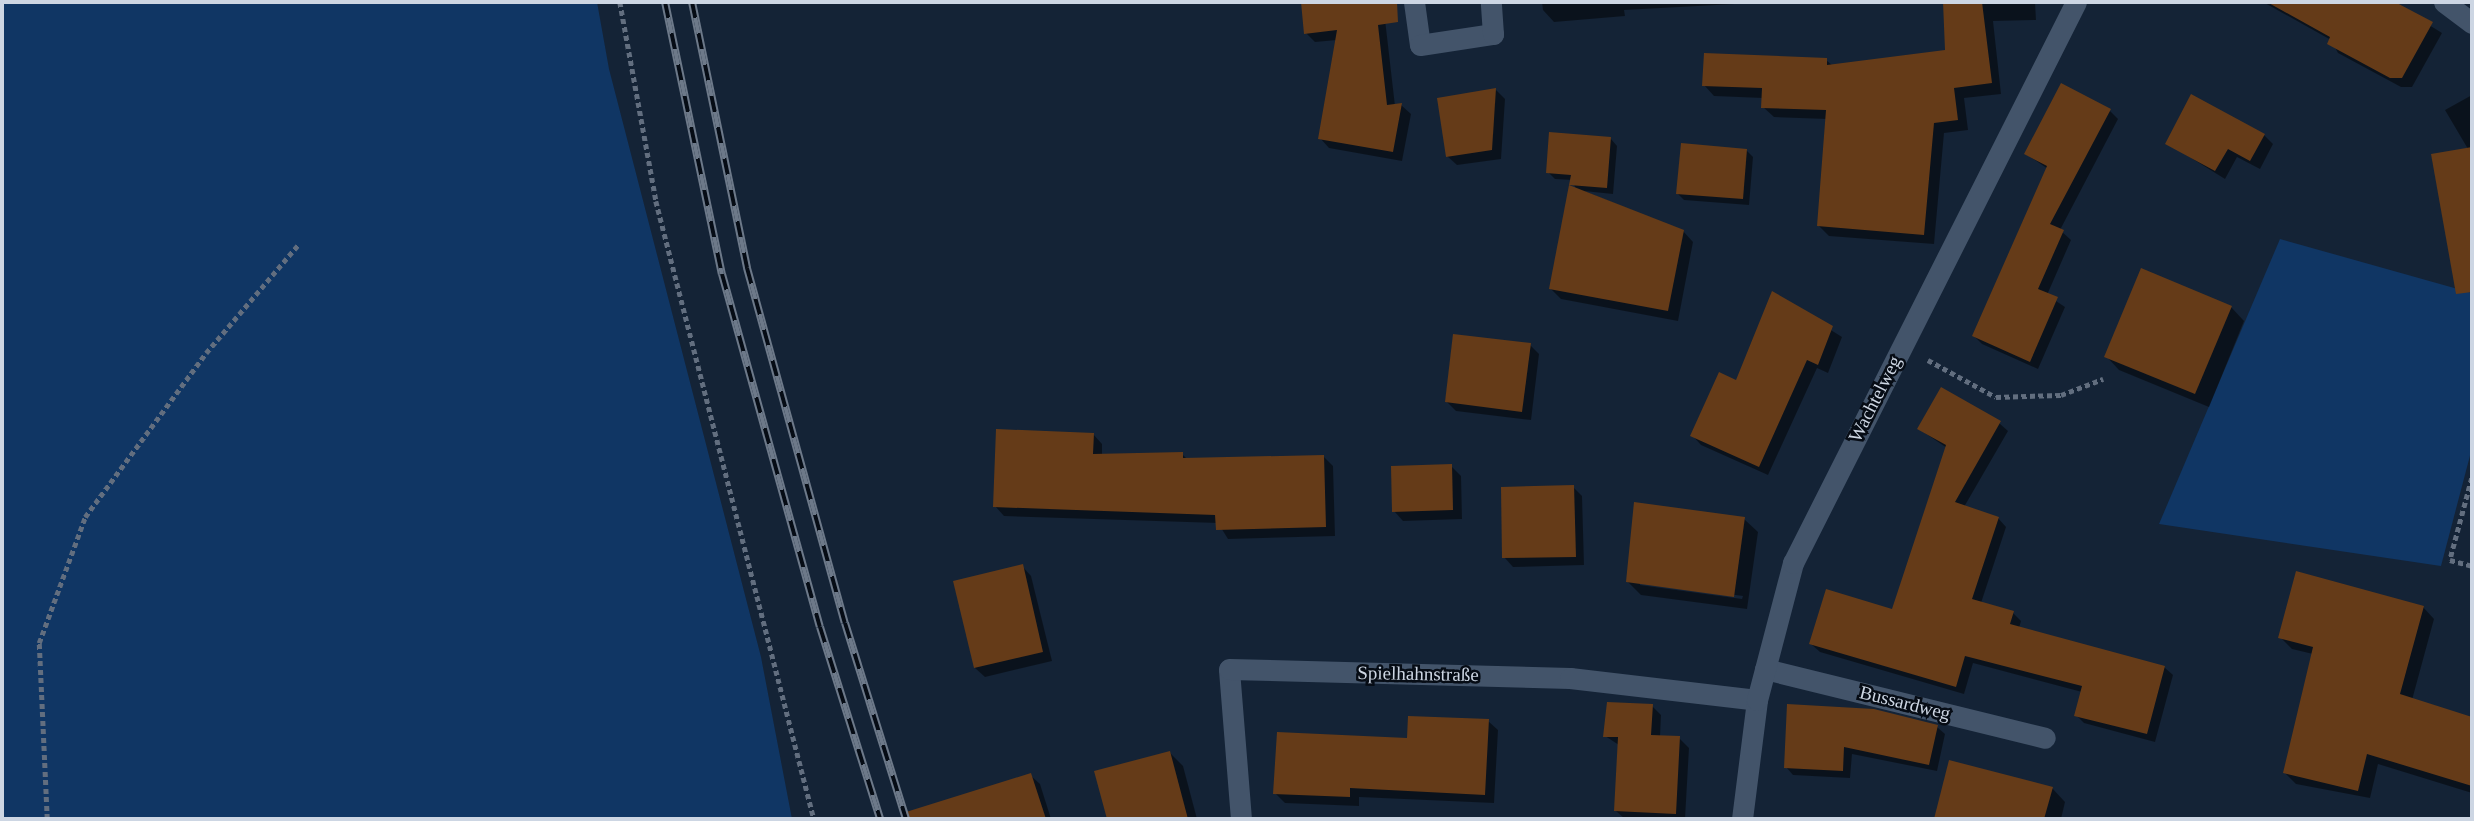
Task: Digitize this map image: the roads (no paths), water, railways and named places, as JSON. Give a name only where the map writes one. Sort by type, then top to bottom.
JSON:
[{"type":"street","points":[[1414,2],[1420,45],[1493,34],[1492,2]]},
{"type":"street","name":"Wachtelweg","points":[[1742,819],[1757,699],[1793,563],[2076,2]]},
{"type":"street","points":[[2444,2],[2472,23]]},
{"type":"street","name":"Bussardweg","points":[[1765,669],[2045,738]]},
{"type":"street","name":"Spielhahnstraße","points":[[1241,819],[1229,670],[1570,678],[1757,699]]},
{"type":"railway","points":[[665,2],[722,274],[820,627],[880,819]]},
{"type":"railway","points":[[692,2],[747,268],[845,623],[906,819]]}]
